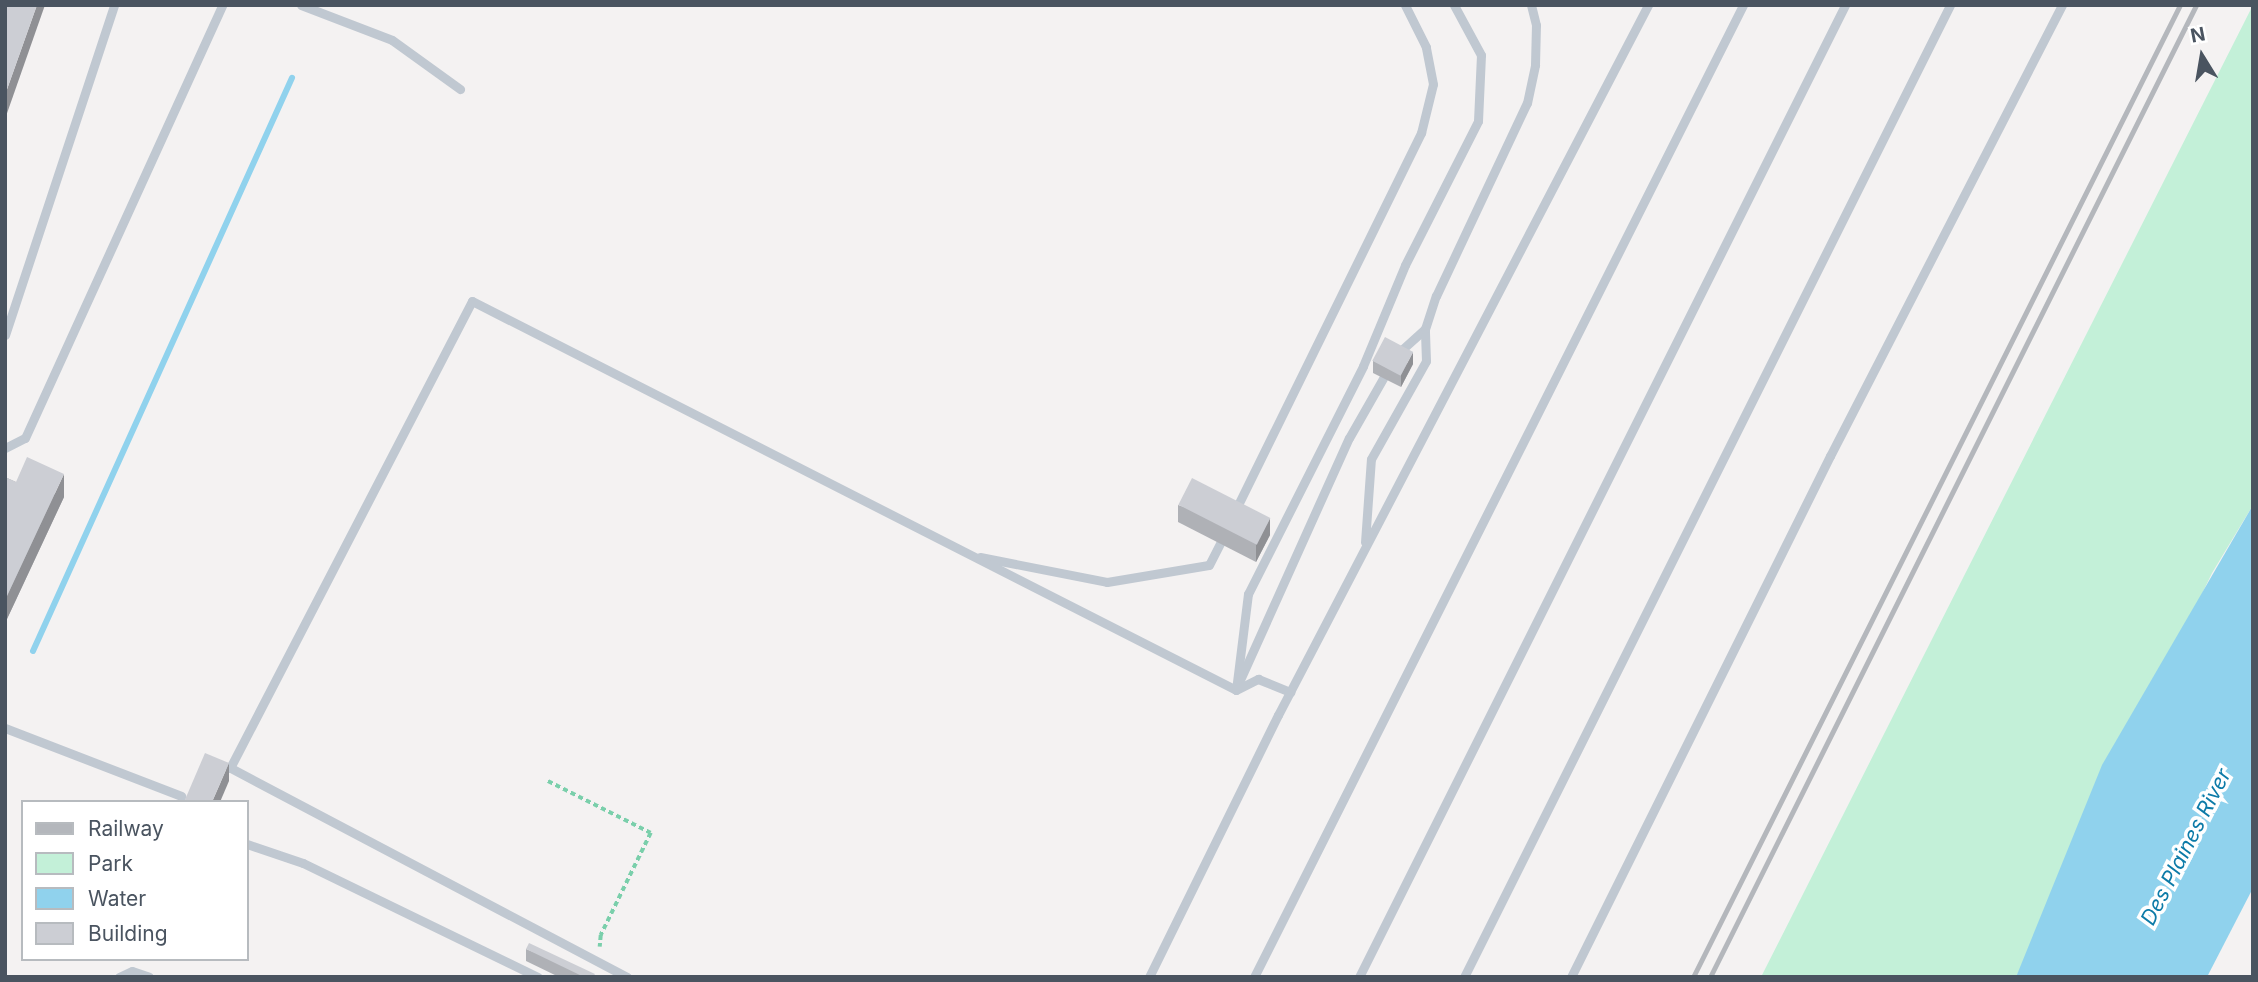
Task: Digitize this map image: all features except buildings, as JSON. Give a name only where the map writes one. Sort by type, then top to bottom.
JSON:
[{"type":"lane","points":[[5,335],[114,5]]},
{"type":"lane","points":[[5,449],[25,438],[222,5]]},
{"type":"lane","points":[[301,5],[391,40],[460,89]]},
{"type":"lane","points":[[969,555],[1107,582],[1209,565],[1422,133],[1433,84],[1426,47],[1405,5]]},
{"type":"lane","points":[[1236,690],[1248,594],[1363,366],[1405,265],[1478,121],[1481,55],[1454,5]]},
{"type":"lane","points":[[1364,548],[1371,459],[1426,361],[1425,329],[1501,150],[1527,103],[1535,65],[1536,25],[1531,5]]},
{"type":"lane","points":[[1149,977],[1290,692],[1648,5]]},
{"type":"lane","points":[[1254,977],[1743,5]]},
{"type":"lane","points":[[1359,977],[1845,5]]},
{"type":"lane","points":[[1464,977],[1950,5]]},
{"type":"lane","points":[[1572,977],[1830,456],[2062,5]]},
{"type":"lane","points":[[627,977],[600,959],[230,768],[472,301],[1236,690]]},
{"type":"lane","points":[[1236,690],[1349,438],[1401,346],[1425,329]]},
{"type":"lane","points":[[1236,690],[1258,679],[1290,692]]},
{"type":"lane","points":[[5,728],[181,796]]},
{"type":"lane","points":[[248,844],[303,863],[538,977]]},
{"type":"lane","points":[[119,977],[132,971],[149,977]]},
{"type":"path","points":[[548,781],[651,833],[601,934],[600,959]]},
{"type":"green space","points":[[2253,5],[2253,505],[2212,573],[2016,977],[1761,977]]},
{"type":"water","name":"Des Plaines River","points":[[2253,505],[2253,888],[2207,977],[2016,977],[2102,765]]},
{"type":"waterway","points":[[33,651],[292,78]]},
{"type":"railway","points":[[1693,977],[2180,5]]},
{"type":"railway","points":[[1710,977],[2196,5]]}]
